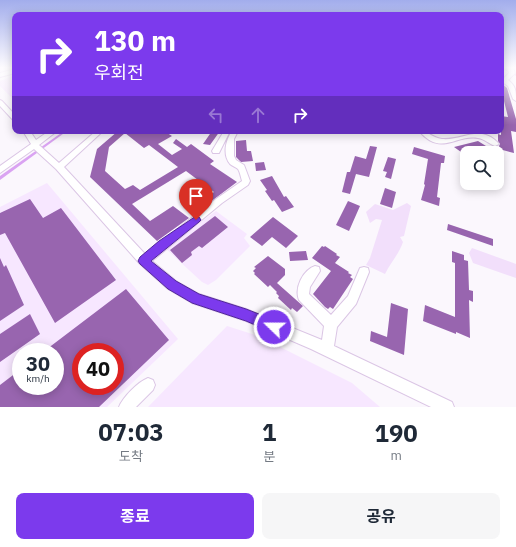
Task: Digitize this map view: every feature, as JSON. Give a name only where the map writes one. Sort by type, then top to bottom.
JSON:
[{"type":"street","points":[[512,87],[516,99]]},
{"type":"street","points":[[0,102],[12,116]]},
{"type":"street","points":[[28,134],[38,147],[59,167],[144,261],[172,285],[196,299],[246,315],[327,349],[447,407]]},
{"type":"street","points":[[0,170],[38,147],[51,134]]},
{"type":"street","points":[[59,167],[97,134]]},
{"type":"street","points":[[216,151],[225,134]]},
{"type":"street","points":[[144,261],[219,201],[245,183],[246,175],[241,166],[233,162],[229,151],[230,139],[233,134]]},
{"type":"street","points":[[427,134],[438,141],[472,135],[490,139],[495,144]]},
{"type":"street","points":[[315,271],[304,285],[303,296],[330,324]]},
{"type":"street","points":[[327,349],[330,324],[352,300],[364,272]]},
{"type":"street","points":[[126,407],[148,385]]},
{"type":"shaded area","points":[[1,87],[12,87],[12,98]]},
{"type":"shaded area","points":[[60,134],[63,134],[0,180],[0,176]]},
{"type":"shaded area","points":[[47,183],[178,339],[124,391],[124,343],[72,343],[72,395],[120,395],[107,407],[0,407],[0,207]]},
{"type":"shaded area","points":[[407,203],[411,206],[404,236],[400,237],[403,242],[385,274],[366,265],[370,258],[382,220],[376,219],[370,223],[366,212],[375,204],[393,210]]},
{"type":"shaded area","points":[[216,211],[247,234],[244,238],[250,246],[216,280],[208,285],[202,282],[165,248]]},
{"type":"shaded area","points":[[472,248],[516,264],[516,278],[473,263],[469,253]]},
{"type":"shaded area","points":[[227,326],[258,336],[352,383],[380,407],[148,407]]},
{"type":"building","points":[[504,87],[506,87],[516,119],[516,132],[511,131],[514,153],[504,150],[504,146],[499,146],[498,134],[504,134],[504,116],[508,117],[504,101]]},
{"type":"building","points":[[114,134],[124,134],[109,147],[105,171],[125,189],[133,185],[140,190],[178,167],[149,145],[144,148],[126,134],[169,134],[172,136],[158,144],[172,155],[182,149],[173,143],[176,139],[187,147],[191,144],[214,161],[210,164],[237,182],[201,209],[195,205],[214,192],[186,171],[132,204],[150,221],[173,206],[189,218],[157,241],[90,177],[97,149]]},
{"type":"building","points":[[210,134],[218,134],[210,145],[203,144]]},
{"type":"building","points":[[246,140],[247,151],[251,151],[253,161],[241,162],[236,157],[236,141]]},
{"type":"building","points":[[478,141],[486,146],[460,146],[460,151],[454,147]]},
{"type":"building","points":[[370,146],[377,147],[369,177],[356,174],[350,194],[342,192],[347,172],[350,172],[355,156],[366,159]]},
{"type":"building","points":[[414,147],[445,156],[444,163],[441,163],[437,197],[440,198],[439,206],[421,200],[425,185],[428,159],[412,154]]},
{"type":"building","points":[[388,157],[396,159],[391,179],[385,177],[387,172],[383,171]]},
{"type":"building","points":[[264,162],[266,170],[256,171],[255,163]]},
{"type":"building","points":[[272,176],[284,197],[286,196],[294,207],[282,212],[274,200],[272,201],[260,180]]},
{"type":"building","points":[[385,188],[396,192],[392,208],[380,204]]},
{"type":"building","points":[[30,199],[43,218],[61,208],[116,280],[55,323],[5,233],[0,235],[0,213]]},
{"type":"building","points":[[348,201],[360,206],[349,231],[336,225]]},
{"type":"building","points":[[215,216],[228,227],[202,248],[199,246],[191,252],[192,255],[182,263],[170,250]]},
{"type":"building","points":[[273,217],[298,236],[286,248],[272,237],[262,246],[250,237]]},
{"type":"building","points":[[448,224],[493,239],[493,246],[447,230]]},
{"type":"building","points":[[322,246],[325,246],[340,257],[335,263],[349,272],[348,273],[352,275],[350,277],[353,279],[333,309],[330,307],[328,309],[325,307],[313,294],[331,271],[312,258]]},
{"type":"building","points":[[306,251],[308,260],[290,261],[289,252]]},
{"type":"building","points":[[452,251],[464,255],[464,260],[468,261],[469,290],[473,291],[473,302],[469,300],[470,338],[423,321],[425,305],[455,317],[455,263],[452,262]]},
{"type":"building","points":[[268,256],[285,269],[285,275],[277,283],[303,306],[297,312],[292,308],[291,310],[278,298],[279,296],[276,293],[277,292],[270,285],[268,287],[254,274],[255,273],[253,271],[256,268],[254,267]]},
{"type":"building","points":[[0,258],[4,267],[6,265],[24,305],[0,321]]},
{"type":"building","points":[[126,289],[169,340],[124,383],[124,343],[72,343],[72,395],[112,395],[99,407],[0,407],[0,385],[12,376],[12,395],[64,395],[64,343],[55,343]]},
{"type":"building","points":[[391,303],[408,309],[404,355],[370,341],[371,331],[387,337]]},
{"type":"building","points":[[30,314],[40,334],[27,343],[12,343],[12,354],[0,362],[0,334]]},
{"type":"route","points":[[196,220],[163,244],[144,261],[172,285],[196,299],[246,315],[274,327]]}]
